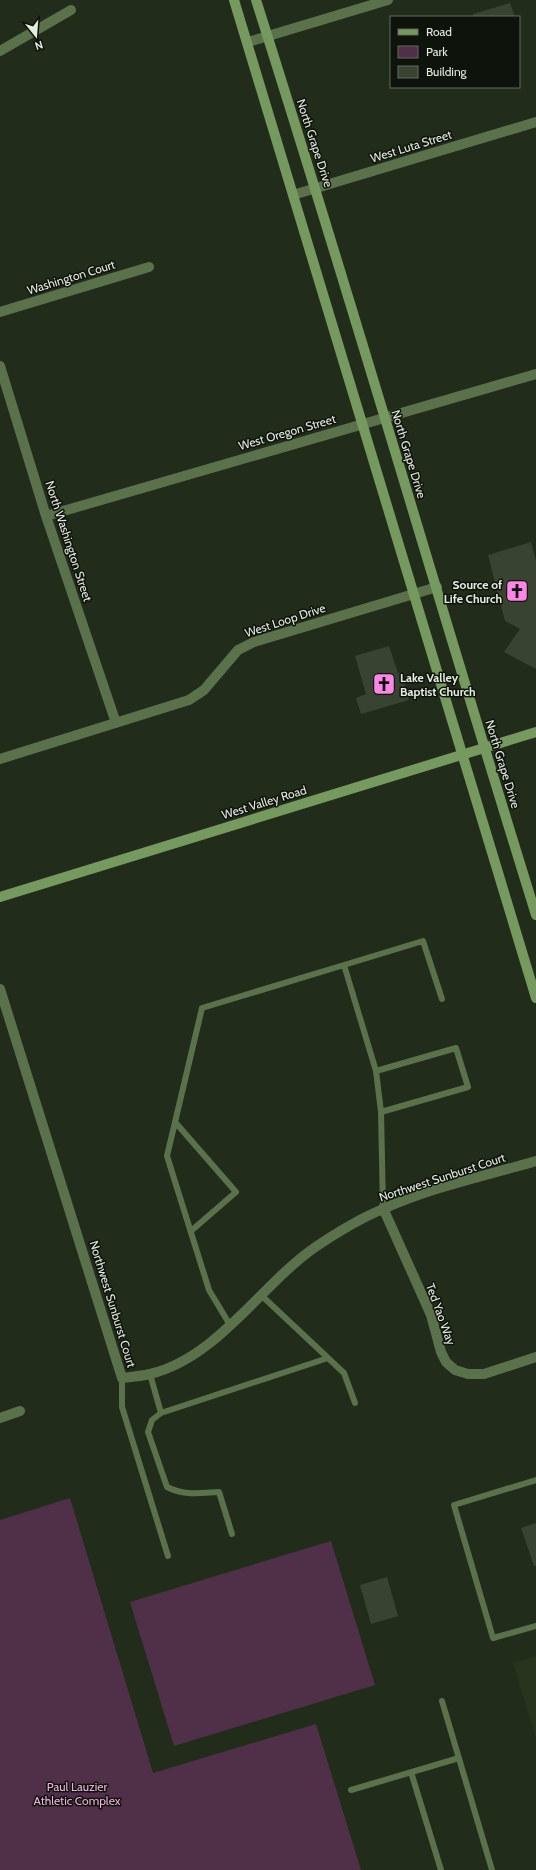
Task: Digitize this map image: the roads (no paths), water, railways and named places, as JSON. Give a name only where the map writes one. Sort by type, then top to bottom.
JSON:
[{"type":"main road","points":[[234,0],[248,42],[536,998]]},
{"type":"main road","name":"North Grape Drive","points":[[256,0],[316,189],[384,418],[536,915]]},
{"type":"main road","name":"West Valley Road","points":[[0,897],[536,732]]},
{"type":"street","points":[[248,42],[388,0]]},
{"type":"street","points":[[0,51],[71,10]]},
{"type":"street","name":"West Luta Street","points":[[293,195],[536,122]]},
{"type":"street","name":"Washington Court","points":[[0,312],[149,267]]},
{"type":"street","name":"North Washington Street","points":[[0,366],[46,516],[116,723]]},
{"type":"street","name":"West Oregon Street","points":[[46,516],[362,423],[536,374]]},
{"type":"street","name":"West Loop Drive","points":[[0,759],[188,700],[204,690],[238,650],[254,642],[414,593],[436,588]]},
{"type":"street","name":"Northwest Sunburst Court","points":[[0,989],[122,1378],[150,1374],[182,1361],[208,1345],[284,1273],[314,1248],[356,1222],[383,1208],[428,1192],[536,1161]]},
{"type":"street","name":"Ted Yao Way","points":[[383,1208],[431,1315],[441,1352],[446,1362],[461,1377],[468,1374],[484,1374],[536,1357]]},
{"type":"street","points":[[0,1418],[20,1411]]},
{"type":"lane","points":[[230,1325],[209,1290],[167,1156],[202,1008],[423,941],[442,999]]},
{"type":"lane","points":[[344,965],[376,1071],[381,1112],[383,1208]]},
{"type":"lane","points":[[376,1071],[456,1048],[468,1088],[381,1112]]},
{"type":"lane","points":[[175,1122],[236,1192],[191,1231]]},
{"type":"lane","points":[[261,1295],[344,1373],[355,1403]]},
{"type":"lane","points":[[232,1534],[218,1492],[188,1494],[167,1488],[148,1432],[152,1420],[161,1413],[328,1358]]},
{"type":"lane","points":[[150,1374],[161,1413]]},
{"type":"lane","points":[[122,1378],[122,1407],[168,1556]]},
{"type":"lane","points":[[536,1480],[454,1505],[493,1638],[536,1626]]},
{"type":"lane","points":[[442,1701],[492,1870]]},
{"type":"lane","points":[[351,1790],[459,1758]]},
{"type":"lane","points":[[411,1772],[441,1870]]},
{"type":"place","name":"Source of Life Church","points":[[517,591]]},
{"type":"place","name":"Lake Valley Baptist Church","points":[[384,684]]},
{"type":"park label","name":"Paul Lauzier Athletic Complex","points":[[77,1793]]}]
